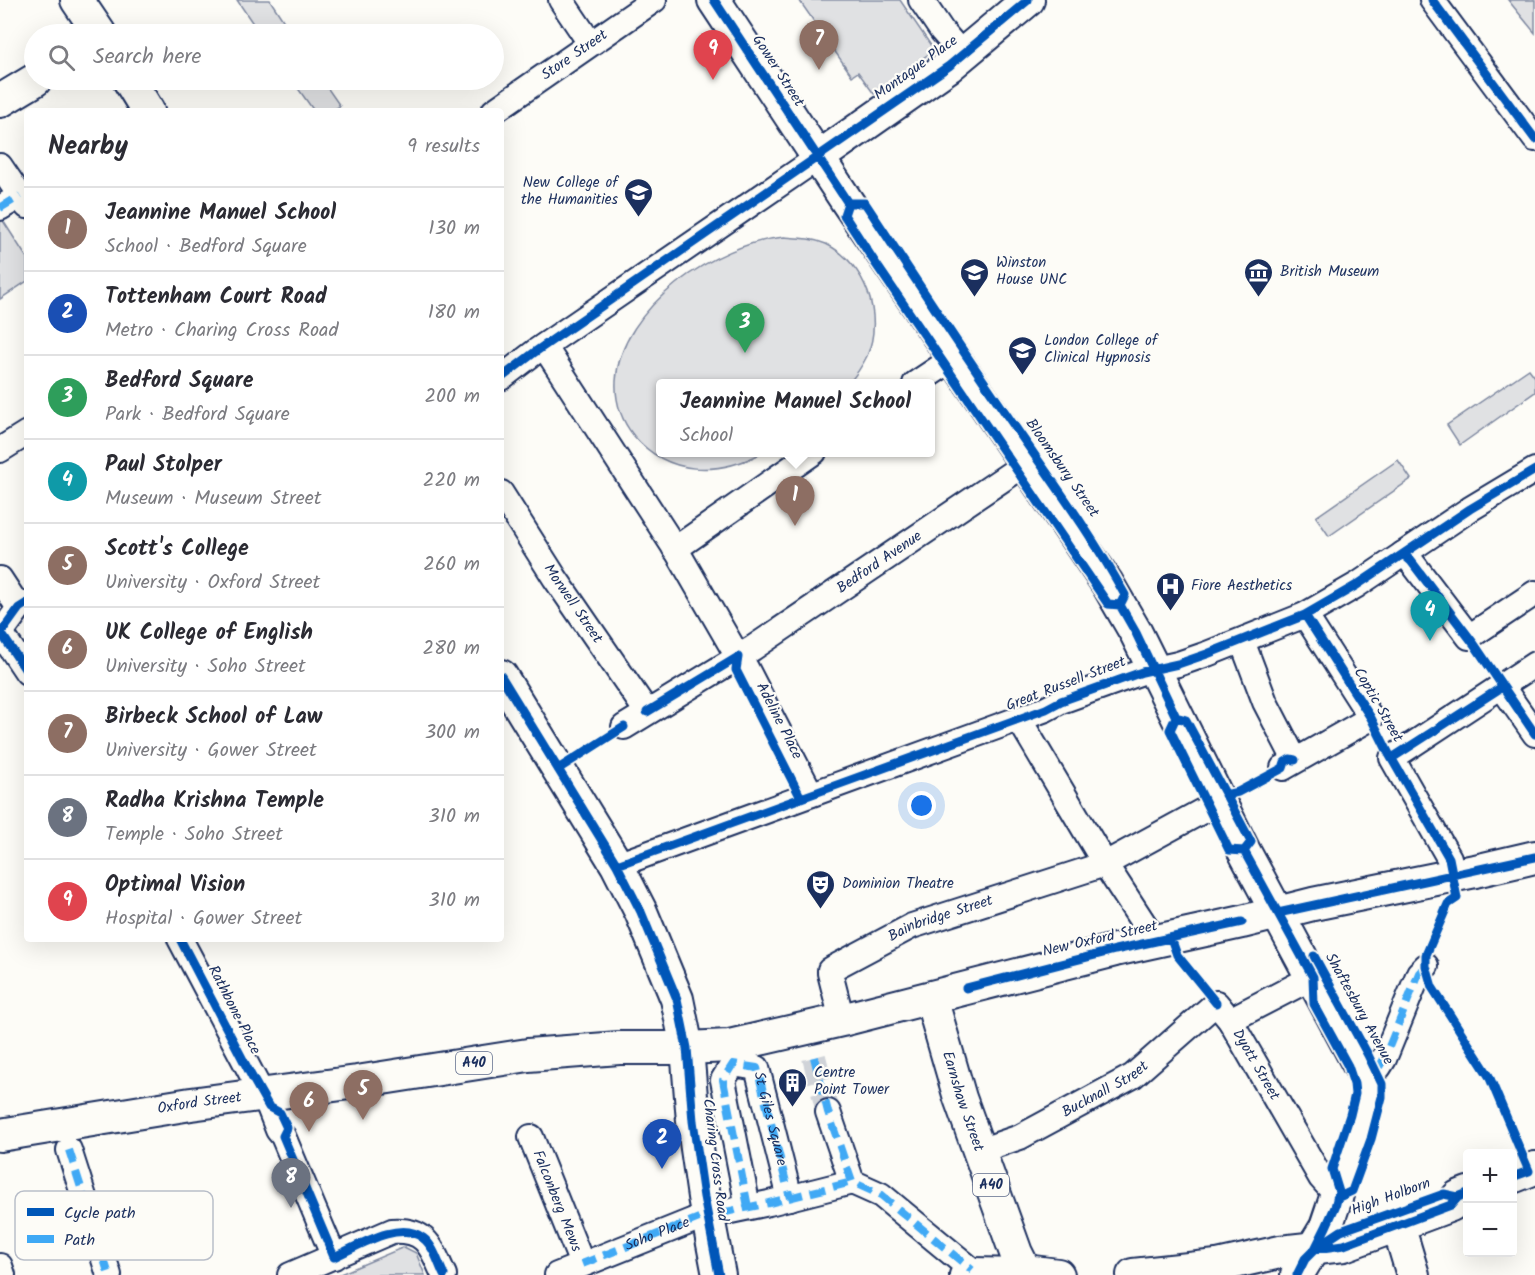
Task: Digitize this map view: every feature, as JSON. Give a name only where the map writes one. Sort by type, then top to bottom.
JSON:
[{"type":"main road","points":[[77,0],[93,24]]},
{"type":"main road","name":"Gower Street","points":[[714,0],[954,358]]},
{"type":"main road","name":"Montague Place","points":[[819,157],[949,66],[1028,0]]},
{"type":"main road","points":[[0,101],[24,87]]},
{"type":"main road","points":[[135,90],[146,108]]},
{"type":"main road","name":"Bloomsbury Street","points":[[954,358],[1107,583],[1136,633],[1219,802],[1278,913]]},
{"type":"main road","name":"Charing Cross Road","points":[[504,681],[617,865],[641,912],[677,999],[687,1048],[693,1120],[704,1197],[719,1275]]},
{"type":"main road","name":"New Oxford Street","points":[[687,1048],[729,1046],[842,1020],[1154,941],[1535,857]]},
{"type":"main road","name":"Shaftesbury Avenue","points":[[1278,913],[1358,1060],[1370,1089],[1361,1128],[1326,1227],[1315,1249],[1305,1259],[1296,1275]]},
{"type":"main road","name":"Earnshaw Street","points":[[931,998],[946,1056],[1016,1253],[1025,1271]]},
{"type":"main road","name":"Oxford Street","points":[[0,1135],[266,1101],[357,1082],[528,1055],[619,1048],[687,1048]]},
{"type":"main road","points":[[1517,1175],[1535,1168]]},
{"type":"main road","name":"High Holborn","points":[[1315,1249],[1341,1231],[1451,1205],[1463,1195]]},
{"type":"main road","points":[[1394,1217],[1413,1275]]},
{"type":"main road","points":[[1133,1275],[1185,1273],[1280,1252],[1315,1249]]},
{"type":"main road","points":[[1025,1271],[1058,1275]]},
{"type":"street","points":[[561,0],[590,43]]},
{"type":"street","name":"Store Street","points":[[498,108],[654,0]]},
{"type":"street","points":[[921,0],[942,31],[962,54]]},
{"type":"street","points":[[1432,0],[1535,139]]},
{"type":"street","points":[[504,376],[819,157]]},
{"type":"street","points":[[0,166],[16,203]]},
{"type":"street","name":"Adeline Place","points":[[551,341],[746,668],[811,794]]},
{"type":"street","points":[[922,379],[954,358]]},
{"type":"street","points":[[0,450],[24,435]]},
{"type":"street","points":[[675,549],[808,457]]},
{"type":"street","name":"Bedford Avenue","points":[[624,727],[738,657],[1025,464]]},
{"type":"street","name":"Great Russell Street","points":[[617,865],[1046,710],[1061,701],[1153,669],[1178,664],[1305,615],[1357,585],[1535,470]]},
{"type":"street","name":"Morwell Street","points":[[504,498],[555,578],[647,712]]},
{"type":"street","points":[[1403,554],[1412,561],[1469,637],[1535,593]]},
{"type":"street","points":[[0,579],[23,606],[1,633],[24,668]]},
{"type":"street","name":"Coptic Street","points":[[1242,640],[1289,764],[1371,718],[1305,615]]},
{"type":"street","points":[[1535,664],[1502,687],[1535,735]]},
{"type":"street","name":"Coptic Street","points":[[1453,876],[1449,858],[1392,758],[1502,687]]},
{"type":"street","points":[[1019,719],[1105,864],[1154,941]]},
{"type":"street","name":"Bainbridge Street","points":[[842,1020],[830,973],[835,966],[912,926],[1105,864],[1219,802]]},
{"type":"street","name":"Rathbone Place","points":[[182,942],[283,1136],[334,1257]]},
{"type":"street","name":"Shaftesbury Avenue","points":[[1379,1067],[1419,973],[1426,966]]},
{"type":"street","name":"Bucknall Street","points":[[979,1151],[1020,1137],[1133,1076],[1223,1012],[1313,977]]},
{"type":"street","name":"Dyott Street","points":[[1223,1012],[1272,1091],[1321,1178],[1329,1188],[1339,1192]]},
{"type":"street","name":"St Giles Square","points":[[748,1207],[723,1080],[733,1064],[758,1068],[790,1198]]},
{"type":"street","points":[[828,1112],[852,1182]]},
{"type":"street","name":"Falconberg Mews","points":[[531,1137],[582,1264]]},
{"type":"street","points":[[69,1150],[80,1191]]},
{"type":"street","points":[[748,1207],[852,1182],[881,1195],[967,1273],[1025,1271]]},
{"type":"street","name":"Soho Place","points":[[557,1275],[710,1216],[748,1207]]},
{"type":"street","points":[[290,1275],[392,1232],[404,1231],[424,1238],[432,1248],[444,1275]]},
{"type":"shaded area","points":[[237,0],[270,0],[286,24],[253,24]]},
{"type":"shaded area","points":[[799,0],[900,0],[934,50],[874,94],[858,72],[852,76]]},
{"type":"shaded area","points":[[1508,0],[1535,0],[1535,33]]},
{"type":"shaded area","points":[[299,90],[329,90],[340,106],[337,108],[312,108]]},
{"type":"shaded area","points":[[0,216],[24,253],[24,283],[0,299]]},
{"type":"shaded area","points":[[784,237],[810,239],[826,244],[852,264],[868,292],[872,308],[872,340],[867,356],[852,379],[656,379],[656,455],[634,436],[622,417],[616,381],[622,354],[635,328],[653,304],[676,284],[702,266],[730,252],[758,242]]},
{"type":"shaded area","points":[[1529,369],[1535,377],[1535,392],[1460,445],[1447,425]]},
{"type":"shaded area","points":[[659,457],[754,457],[728,466],[711,468],[694,468]]},
{"type":"shaded area","points":[[1398,460],[1411,479],[1329,536],[1316,517]]},
{"type":"shaded area","points":[[404,1247],[416,1253],[425,1275],[338,1275]]},
{"type":"tunnel","points":[[814,1057],[828,1112]]},
{"type":"marked path","points":[[0,208],[20,196]]},
{"type":"marked path","points":[[1379,1067],[1419,973],[1426,966]]},
{"type":"marked path","points":[[814,1057],[828,1112],[852,1182],[881,1195],[972,1270]]},
{"type":"marked path","points":[[748,1207],[723,1080],[733,1064],[757,1068],[790,1198]]},
{"type":"marked path","points":[[69,1150],[82,1191]]},
{"type":"marked path","points":[[721,1213],[852,1182]]},
{"type":"marked path","points":[[582,1264],[699,1218]]},
{"type":"marked path","points":[[104,1260],[108,1272]]},
{"type":"cycle path","points":[[714,0],[848,203]]},
{"type":"cycle path","points":[[504,376],[949,66],[1028,0]]},
{"type":"cycle path","points":[[1432,0],[1535,139]]},
{"type":"cycle path","points":[[848,203],[865,203],[967,357],[1066,500],[1125,595],[1120,605]]},
{"type":"cycle path","points":[[848,203],[844,215],[876,264],[1108,604],[1120,605]]},
{"type":"cycle path","points":[[617,865],[1142,672],[1178,664],[1207,654],[1305,615],[1357,585],[1470,509],[1535,470]]},
{"type":"cycle path","points":[[1403,554],[1411,561],[1474,644],[1535,734]]},
{"type":"cycle path","points":[[24,605],[19,608],[1,633],[24,668]]},
{"type":"cycle path","points":[[1120,605],[1176,717],[1186,720],[1251,842],[1244,851]]},
{"type":"cycle path","points":[[1305,615],[1371,718],[1449,858],[1457,898],[1448,904],[1426,955],[1426,966],[1432,987],[1489,1076],[1529,1171],[1517,1175]]},
{"type":"cycle path","points":[[738,657],[736,670],[801,798]]},
{"type":"cycle path","points":[[647,712],[738,657]]},
{"type":"cycle path","points":[[504,681],[617,865],[641,912],[677,999],[687,1048],[693,1121],[704,1197],[719,1275]]},
{"type":"cycle path","points":[[1392,758],[1502,687]]},
{"type":"cycle path","points":[[1176,717],[1170,730],[1229,850],[1244,851]]},
{"type":"cycle path","points":[[558,769],[624,727]]},
{"type":"cycle path","points":[[1225,795],[1238,792],[1283,768],[1285,762],[1290,759],[1295,760]]},
{"type":"cycle path","points":[[1244,851],[1313,977],[1314,1004],[1348,1066],[1354,1084],[1355,1094],[1350,1115],[1332,1169],[1339,1192],[1335,1207],[1315,1249],[1305,1259],[1297,1275]]},
{"type":"cycle path","points":[[1278,913],[1535,857]]},
{"type":"cycle path","points":[[966,988],[1115,950],[1242,922]]},
{"type":"cycle path","points":[[1171,938],[1177,955],[1216,1003]]},
{"type":"cycle path","points":[[182,942],[269,1107],[280,1113],[287,1128],[283,1136],[334,1257],[379,1236],[403,1231],[414,1233],[430,1245],[444,1275]]},
{"type":"cycle path","points":[[1314,956],[1382,1084],[1382,1097],[1371,1139],[1352,1191],[1337,1198]]},
{"type":"cycle path","points":[[1317,1247],[1341,1231],[1444,1194],[1458,1197]]},
{"type":"cycle path","points":[[1315,1249],[1344,1245],[1451,1205],[1463,1195]]},
{"type":"place","name":"Birbeck School of Law","points":[[819,70]]},
{"type":"place","name":"Optimal Vision","points":[[713,80]]},
{"type":"place","name":"New College of the Humanities","points":[[639,218]]},
{"type":"place","name":"Winston House UNC","points":[[975,298]]},
{"type":"place","name":"British Museum","points":[[1259,298]]},
{"type":"place","name":"Bedford Square","points":[[745,353]]},
{"type":"place","name":"London College of Clinical Hypnosis","points":[[1023,376]]},
{"type":"place","name":"Jeannine Manuel School","points":[[795,526]]},
{"type":"place","name":"Fiore Aesthetics","points":[[1170,612]]},
{"type":"place","name":"Paul Stolper","points":[[1430,641]]},
{"type":"place","name":"Dominion Theatre","points":[[821,910]]},
{"type":"place","name":"Centre Point Tower","points":[[793,1108]]},
{"type":"place","name":"Scott's College","points":[[363,1120]]},
{"type":"place","name":"UK College of English","points":[[309,1132]]},
{"type":"place","name":"Tottenham Court Road","points":[[662,1169]]},
{"type":"place","name":"Radha Krishna Temple","points":[[291,1208]]}]
